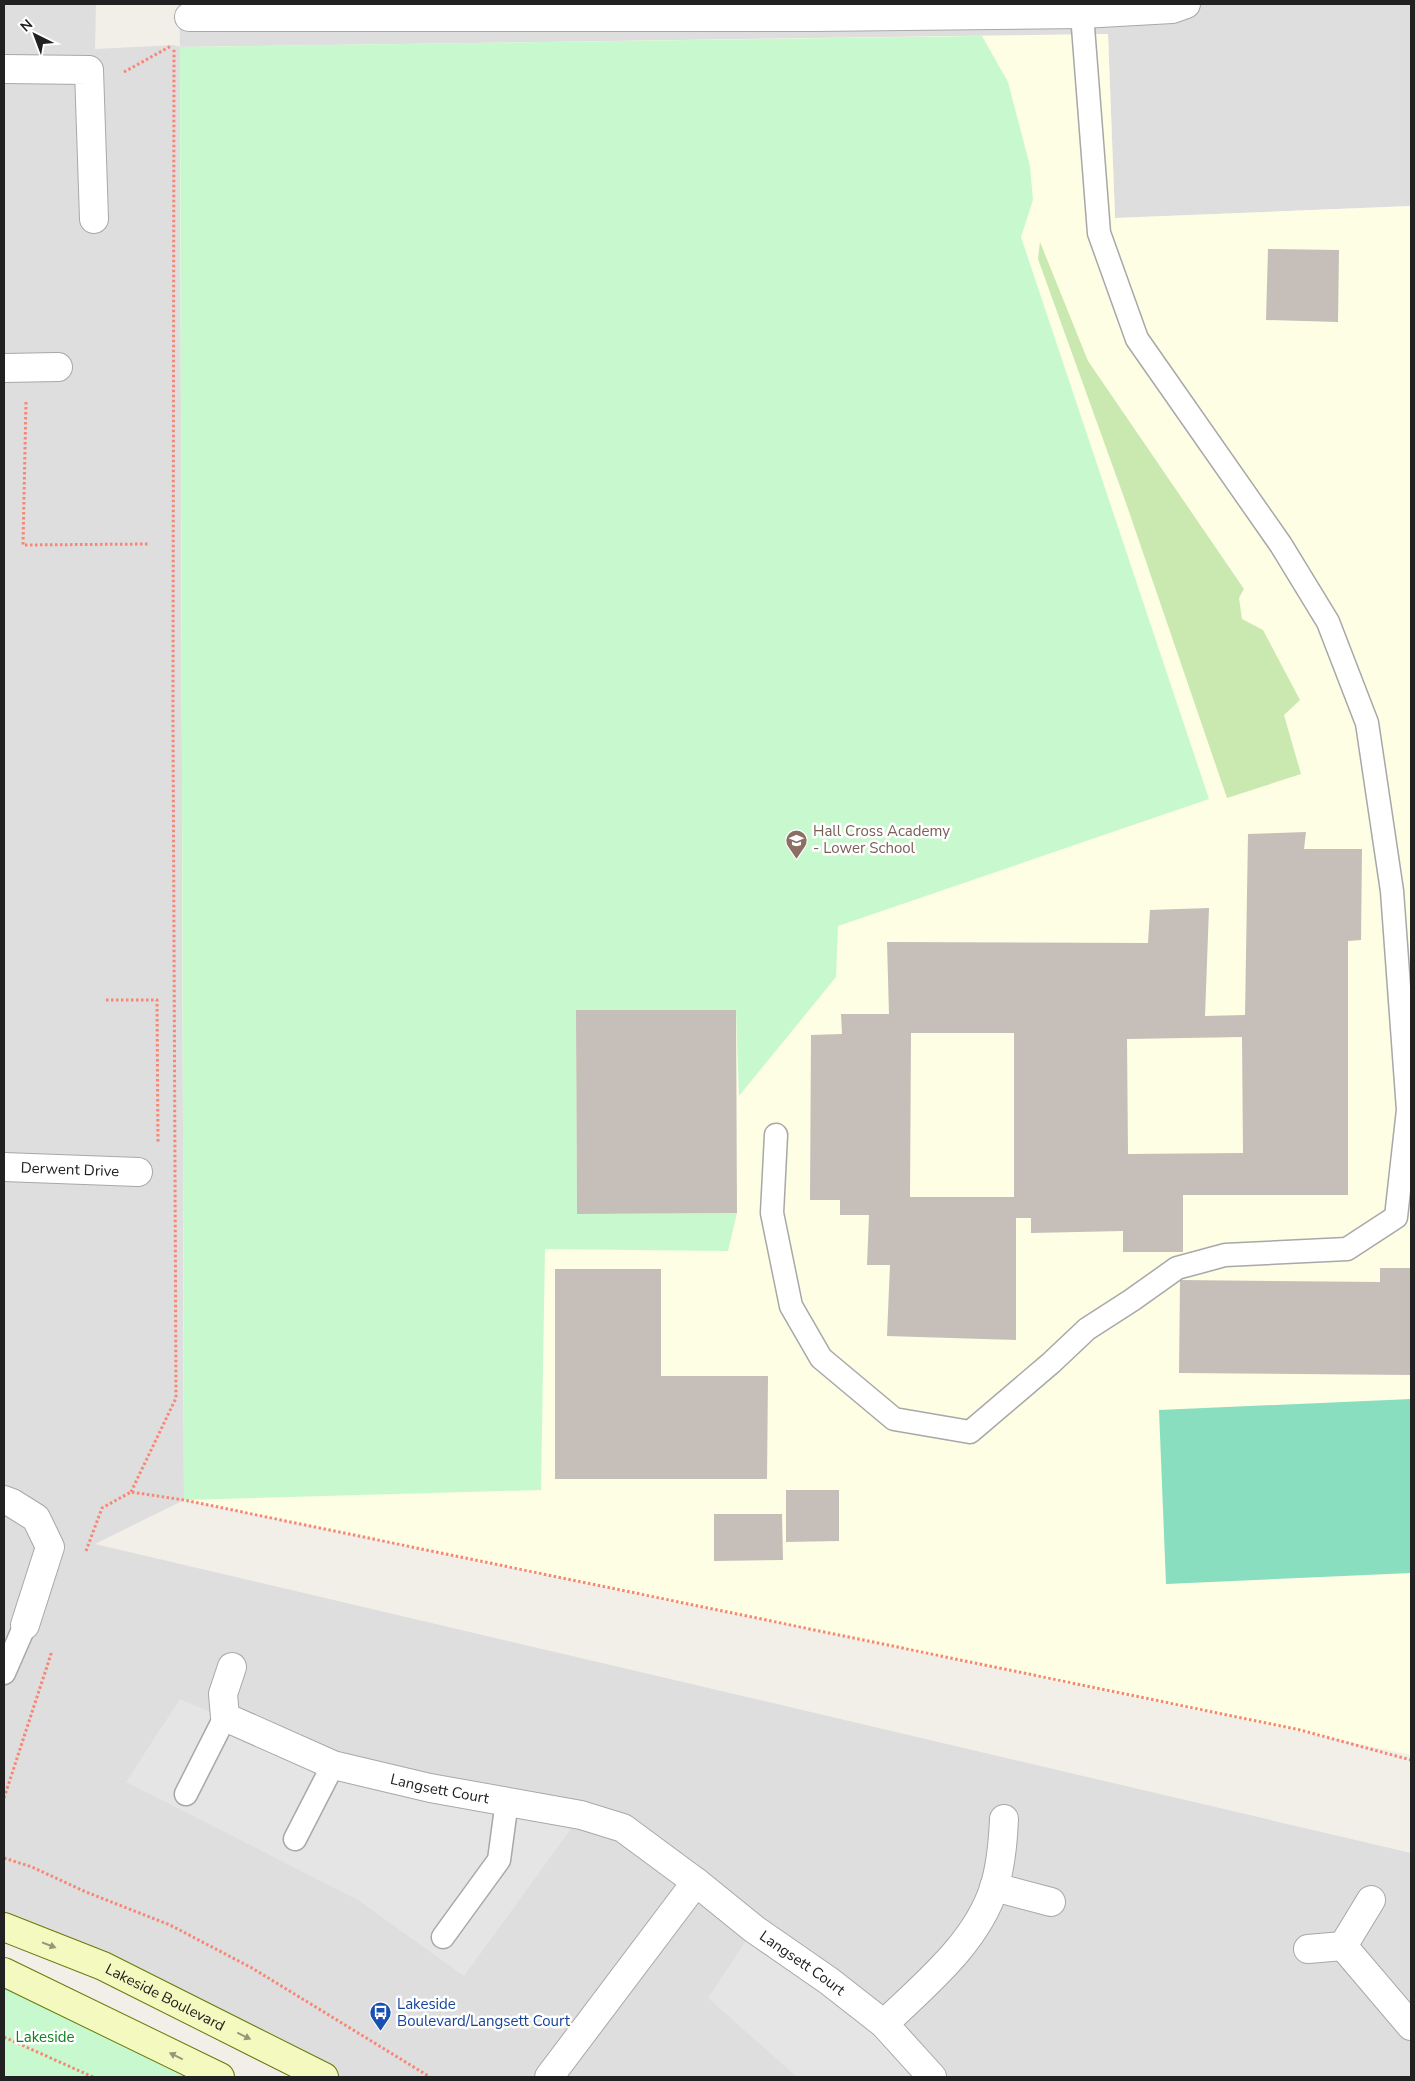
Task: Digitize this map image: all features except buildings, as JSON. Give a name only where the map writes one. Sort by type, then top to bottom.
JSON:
[{"type":"street","points":[[189,17],[359,10],[815,10],[1082,14],[1172,9],[1186,4]]},
{"type":"street","points":[[4,69],[89,70],[94,219]]},
{"type":"street","points":[[16,368],[58,367]]},
{"type":"street","name":"Derwent Drive","points":[[4,1167],[138,1172]]},
{"type":"street","points":[[4,1500],[36,1518],[50,1547],[24,1625]]},
{"type":"street","points":[[225,1717],[223,1694],[232,1667]]},
{"type":"street","name":"Langsett Court","points":[[225,1717],[333,1765],[430,1788],[581,1815],[623,1828],[696,1882],[754,1929],[829,1981],[884,2024],[932,2077]]},
{"type":"street","points":[[884,2024],[954,1957],[984,1911],[994,1888],[1002,1847],[1004,1819]]},
{"type":"street","points":[[549,2077],[696,1882]]},
{"type":"street","points":[[994,1888],[1051,1902]]},
{"type":"street","points":[[1343,1946],[1371,1900]]},
{"type":"street","name":"Lakeside Boulevard","points":[[4,1927],[103,1966],[324,2077]]},
{"type":"street","points":[[1308,1949],[1343,1946]]},
{"type":"street","points":[[1343,1946],[1411,2026]]},
{"type":"street","points":[[4,1972],[220,2077]]},
{"type":"lane","points":[[776,1135],[772,1214],[791,1306],[821,1358],[894,1419],[970,1432],[1051,1363],[1087,1329],[1177,1268],[1225,1255],[1347,1249],[1396,1217],[1408,1110],[1392,891],[1367,723],[1328,622],[1286,552],[1137,339],[1099,233],[1082,14]]},
{"type":"lane","points":[[4,1673],[24,1625]]},
{"type":"lane","points":[[186,1794],[225,1717]]},
{"type":"lane","points":[[295,1839],[333,1765]]},
{"type":"lane","points":[[443,1936],[500,1860],[507,1802]]},
{"type":"path","points":[[85,1552],[102,1508],[131,1492],[176,1398],[173,726],[174,45],[113,78],[89,70]]},
{"type":"path","points":[[16,368],[23,544],[150,544]]},
{"type":"path","points":[[106,1000],[157,1000],[158,1161],[138,1172]]},
{"type":"path","points":[[131,1492],[204,1504],[1300,1730],[1411,1760]]},
{"type":"path","points":[[4,1798],[54,1643]]},
{"type":"path","points":[[4,1858],[32,1867],[86,1892],[170,1924],[252,1968],[430,2077]]},
{"type":"path","points":[[4,2037],[94,2077]]},
{"type":"shaded area","points":[[4,4],[96,4],[95,49],[174,45],[180,47],[179,4],[1411,4],[1411,206],[1115,218],[1108,34],[180,48],[184,1500],[95,1544],[1411,1853],[1411,2077],[324,2077],[4,1927]]},
{"type":"shaded area","name":"Hall Cross Academy - Lower School","points":[[1108,34],[1115,218],[1411,206],[1411,1755],[184,1500],[180,47]]},
{"type":"shaded area","points":[[180,1699],[333,1765],[581,1815],[464,1976],[358,1900],[126,1782]]},
{"type":"shaded area","points":[[754,1929],[932,2077],[797,2077],[708,1998]]},
{"type":"green space","points":[[982,36],[1008,82],[1030,166],[1033,200],[1021,237],[1209,799],[838,926],[836,977],[739,1096],[736,1010],[576,1010],[577,1214],[737,1213],[728,1251],[545,1249],[541,1490],[184,1500],[180,47]]},
{"type":"green space","points":[[1040,242],[1088,361],[1244,589],[1239,598],[1242,619],[1263,630],[1300,700],[1284,715],[1301,774],[1227,798],[1126,503],[1038,259]]},
{"type":"green space","points":[[1411,1399],[1411,1573],[1166,1584],[1159,1410]]},
{"type":"green space","name":"Lakeside","points":[[4,1972],[220,2077],[4,2077]]},
{"type":"place","name":"Hall Cross Academy - Lower School","points":[[797,859]]},
{"type":"place","name":"Lakeside Boulevard/Langsett Court","points":[[381,2032]]}]
